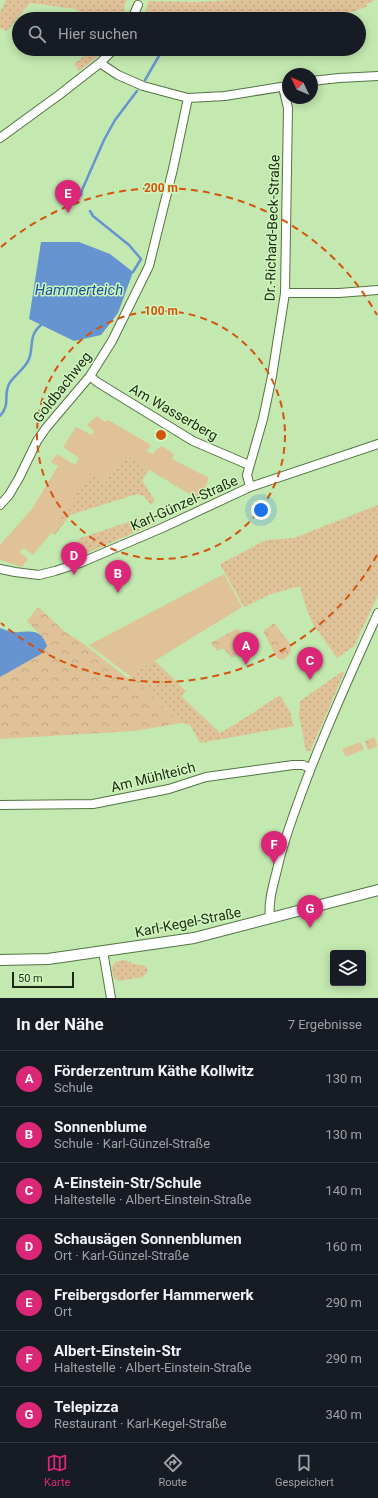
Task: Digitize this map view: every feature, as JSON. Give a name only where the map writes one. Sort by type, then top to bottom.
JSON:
[{"type":"street","points":[[135,12],[138,4]]},
{"type":"street","points":[[0,138],[40,110],[107,56]]},
{"type":"street","points":[[100,63],[118,75],[143,86],[188,98],[232,96],[282,87]]},
{"type":"street","points":[[318,80],[378,76]]},
{"type":"street","name":"Goldbachweg","points":[[0,505],[12,490],[42,434],[90,376],[112,340],[149,266],[173,169],[188,98]]},
{"type":"street","name":"Dr.-Richard-Beck-Straße","points":[[250,487],[247,475],[261,426],[272,376],[285,293],[287,104]]},
{"type":"street","points":[[285,293],[339,293],[378,290]]},
{"type":"street","name":"Am Wasserberg","points":[[90,376],[193,441],[249,465]]},
{"type":"street","name":"Karl-Günzel-Straße","points":[[0,568],[15,572],[39,575],[80,563],[162,528],[250,487],[378,444]]},
{"type":"street","points":[[270,918],[269,908],[284,843],[310,768],[355,661],[374,628],[378,612]]},
{"type":"street","name":"Am Mühlteich","points":[[0,805],[93,804],[169,789],[206,777],[293,765],[303,765],[310,768]]},
{"type":"street","name":"Karl-Kegel-Straße","points":[[0,960],[48,959],[194,938],[378,890]]},
{"type":"street","points":[[103,952],[111,998]]},
{"type":"green space","points":[[6,0],[127,0],[124,7],[126,12],[80,12],[75,9],[30,3],[22,12],[12,12],[12,25],[7,31],[0,28],[0,12]]},
{"type":"green space","points":[[235,0],[375,0],[366,4],[367,7],[352,12],[146,12],[148,1],[194,2]]},
{"type":"green space","points":[[84,56],[98,56],[79,71],[74,64]]},
{"type":"green space","points":[[97,416],[105,422],[108,420],[151,445],[147,451],[153,454],[162,446],[174,454],[172,459],[209,478],[205,487],[213,491],[212,495],[206,500],[199,500],[125,455],[105,483],[90,474],[52,532],[33,555],[24,548],[19,552],[28,559],[22,567],[0,560],[0,545],[32,509],[58,466],[51,462],[57,454],[75,465],[79,458],[63,447],[76,427],[92,435],[94,431],[87,425]]},
{"type":"green space","points":[[125,455],[149,470],[142,480],[155,501],[151,505],[144,496],[137,494],[70,515],[55,535],[52,532],[90,473],[105,483]]},
{"type":"green space","points":[[378,505],[378,595],[354,646],[337,658],[313,624],[300,586],[271,594],[244,607],[220,564],[266,540],[294,538]]},
{"type":"green space","points":[[149,515],[156,523],[82,555],[78,539]]},
{"type":"green space","points":[[224,574],[242,607],[130,676],[89,645]]},
{"type":"green space","points":[[38,607],[64,631],[85,645],[130,680],[143,687],[182,723],[134,731],[0,739],[0,677],[44,639],[27,621]]},
{"type":"green space","points":[[275,624],[291,645],[290,654],[283,660],[277,658],[263,631]]},
{"type":"green space","points":[[238,628],[240,632],[238,642],[244,650],[232,658],[224,649],[217,651],[211,643]]},
{"type":"green space","points":[[155,661],[186,691],[181,696],[220,733],[280,695],[290,712],[294,726],[200,743],[190,725],[182,723],[143,687],[130,680],[130,676]]},
{"type":"green space","points":[[343,671],[344,673],[310,751],[306,751],[299,715],[300,701]]},
{"type":"green space","points":[[374,737],[378,746],[368,750],[365,741]]},
{"type":"green space","points":[[360,742],[364,749],[346,757],[342,749]]},
{"type":"green space","points":[[123,960],[145,966],[147,968],[147,972],[143,977],[119,981],[115,979],[113,976],[112,967],[116,962]]},
{"type":"water","name":"Hammerteich","points":[[41,242],[79,242],[110,254],[133,272],[118,313],[101,335],[74,341],[29,319]]},
{"type":"water","points":[[0,628],[14,632],[33,632],[39,634],[47,646],[41,654],[0,677]]},
{"type":"waterway","points":[[145,80],[159,56]]},
{"type":"waterway","points":[[81,195],[104,140],[115,120],[137,91]]},
{"type":"waterway","points":[[90,211],[93,216],[129,245],[141,259],[133,272]]},
{"type":"waterway","points":[[0,416],[5,408],[7,388],[27,363],[34,333],[41,325]]},
{"type":"place","name":"Freibergsdorfer Hammerwerk","points":[[68,213]]},
{"type":"place","name":"Schausägen Sonnenblumen","points":[[74,575]]},
{"type":"place","name":"Sonnenblume","points":[[118,593]]},
{"type":"place","name":"Förderzentrum Käthe Kollwitz","points":[[246,665]]},
{"type":"place","name":"A-Einstein-Str/Schule","points":[[310,680]]},
{"type":"place","name":"Albert-Einstein-Str","points":[[274,864]]},
{"type":"place","name":"Telepizza","points":[[310,928]]}]
